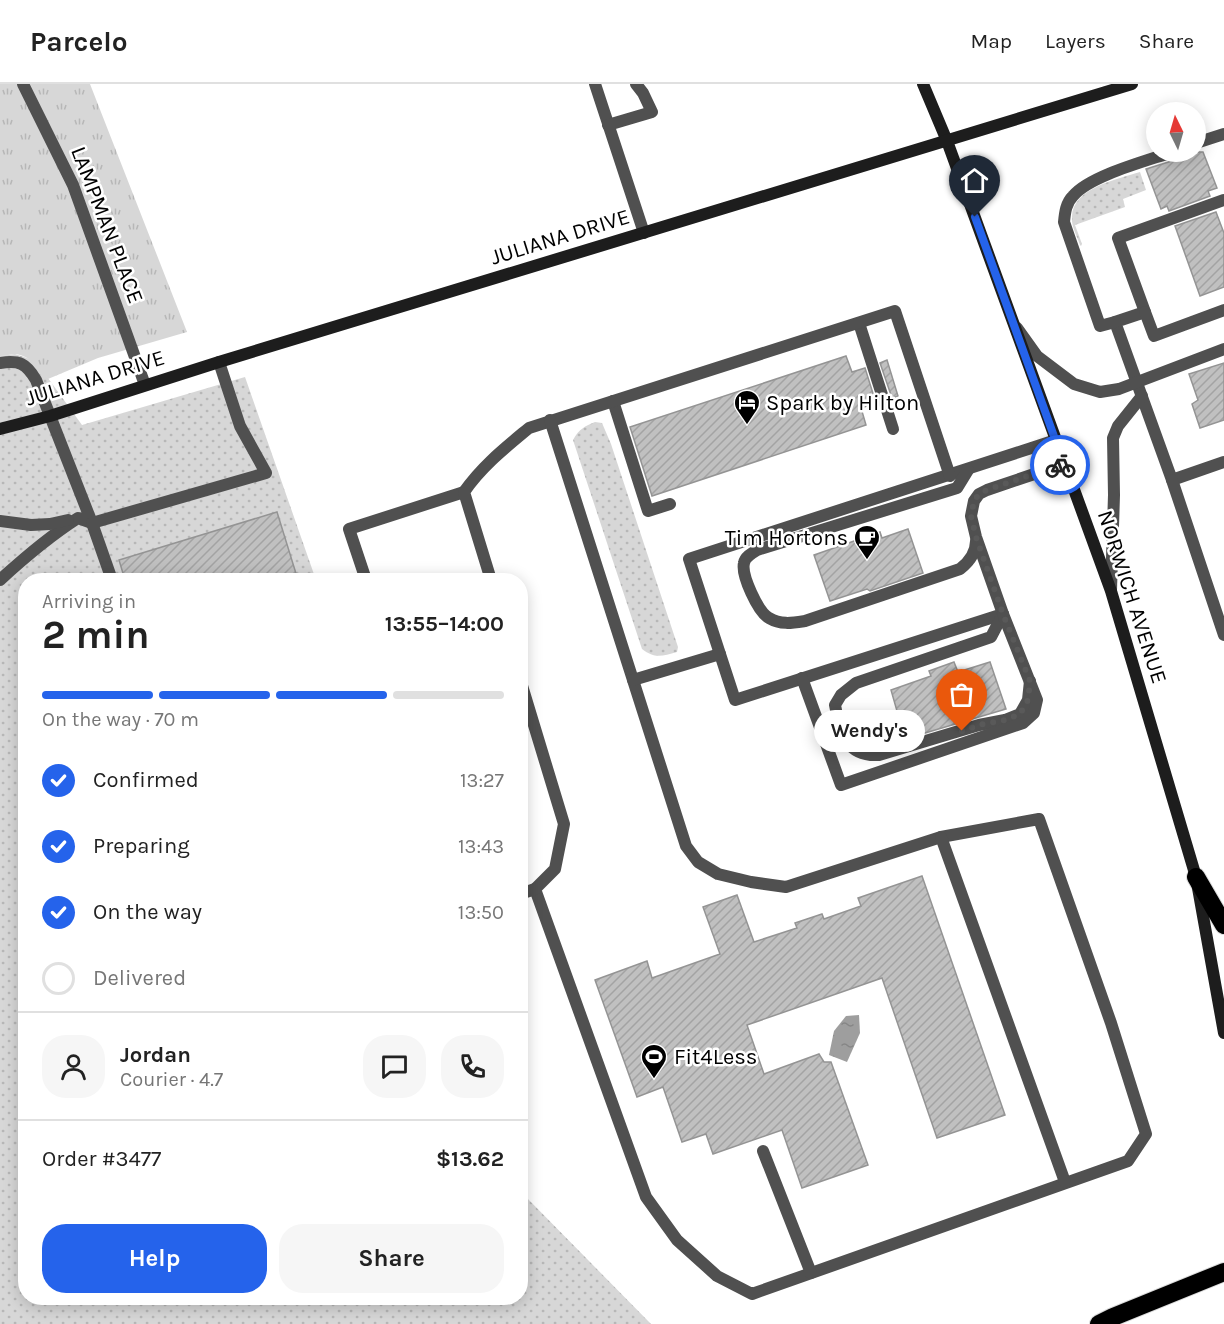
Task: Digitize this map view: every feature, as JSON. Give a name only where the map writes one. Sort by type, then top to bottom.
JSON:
[{"type":"highway","points":[[1196,877],[1224,925]]},
{"type":"highway","points":[[1099,1324],[1224,1272]]},
{"type":"street","name":"LAMPMAN PLACE","points":[[23,84],[73,185],[145,385]]},
{"type":"street","points":[[594,84],[644,233]]},
{"type":"street","points":[[608,125],[652,112],[636,84]]},
{"type":"street","name":"NORWICH AVENUE","points":[[923,84],[947,141],[1111,591],[1196,877],[1224,1033]]},
{"type":"street","name":"JULIANA DRIVE","points":[[0,429],[50,416],[219,362],[1132,84]]},
{"type":"street","points":[[1206,140],[1224,135]]},
{"type":"street","points":[[1145,312],[1100,327],[1064,222],[1066,206],[1083,186],[1146,161]]},
{"type":"street","points":[[1224,200],[1118,238],[1154,336],[1224,310]]},
{"type":"street","points":[[364,573],[349,529],[464,492],[475,476],[529,428],[895,311],[950,476]]},
{"type":"street","points":[[859,322],[893,429]]},
{"type":"street","points":[[1013,322],[1037,356],[1074,384],[1100,392],[1137,382],[1224,349]]},
{"type":"street","points":[[1115,322],[1172,480],[1224,635]]},
{"type":"street","points":[[0,520],[31,525],[50,524],[78,518],[92,523],[266,472],[240,426],[219,362]]},
{"type":"street","points":[[0,363],[20,363],[29,369],[36,380],[110,573]]},
{"type":"street","points":[[1111,591],[1113,438],[1118,426],[1142,396]]},
{"type":"street","points":[[613,401],[648,511],[670,504]]},
{"type":"street","points":[[535,889],[646,1197],[677,1240],[717,1276],[752,1294],[1128,1161],[1146,1134],[1111,1023],[1039,819],[941,837],[786,887],[718,874],[698,862],[686,846],[550,420]]},
{"type":"street","points":[[1003,614],[735,700],[689,559],[1056,440]]},
{"type":"street","points":[[1172,480],[1224,462]]},
{"type":"street","points":[[802,678],[841,785],[1023,723],[1034,713],[1037,700],[1003,614],[971,516],[974,501],[979,494],[1064,464]]},
{"type":"street","points":[[968,470],[957,488],[757,550],[748,556],[744,563],[744,573],[754,600],[762,613],[770,619],[786,624],[806,621],[960,569],[973,556],[976,537]]},
{"type":"street","points":[[464,492],[489,573]]},
{"type":"street","points":[[0,580],[52,535],[78,518]]},
{"type":"street","points":[[1003,614],[991,637],[856,683],[841,695],[835,705],[838,725],[846,742],[869,756],[879,755],[1020,714],[1028,700],[1030,681]]},
{"type":"street","points":[[633,680],[720,654]]},
{"type":"street","points":[[528,705],[564,824],[555,869],[535,889],[528,891]]},
{"type":"street","points":[[941,837],[1065,1182]]},
{"type":"street","points":[[763,1151],[811,1273]]},
{"type":"green space","points":[[0,84],[90,84],[187,332],[98,358],[48,379],[26,357],[16,354],[0,356]]},
{"type":"green space","points":[[1140,172],[1146,190],[1123,199],[1125,207],[1075,225],[1081,246],[1072,220],[1074,207],[1080,199],[1098,186]]},
{"type":"green space","points":[[15,354],[30,359],[40,367],[82,425],[245,377],[314,573],[18,573],[18,1305],[528,1305],[528,1199],[651,1324],[0,1324],[0,356]]},
{"type":"green space","points":[[595,422],[602,423],[611,444],[678,647],[677,652],[659,656],[642,649],[573,440],[582,428]]},
{"type":"water","points":[[859,1015],[860,1033],[847,1062],[829,1055],[834,1031],[846,1016]]},
{"type":"building","points":[[1206,160],[1217,188],[1208,191],[1210,196],[1169,211],[1167,206],[1161,209],[1146,169],[1169,162],[1206,162]]},
{"type":"building","points":[[1216,212],[1224,233],[1224,287],[1200,296],[1175,226]]},
{"type":"building","name":"Spark by Hilton","points":[[846,356],[852,372],[865,368],[876,403],[861,408],[866,425],[652,496],[630,427]]},
{"type":"building","points":[[887,360],[898,396],[892,398],[880,363]]},
{"type":"building","points":[[1224,363],[1224,420],[1200,428],[1192,404],[1198,400],[1189,374]]},
{"type":"building","points":[[277,512],[296,573],[123,573],[119,560]]},
{"type":"building","name":"Tim Hortons","points":[[908,529],[923,573],[870,591],[867,589],[830,601],[814,555],[880,532],[882,538]]},
{"type":"building","points":[[954,662],[958,672],[990,662],[1006,709],[898,741],[889,714],[897,711],[891,690],[931,676],[929,671]]},
{"type":"building","points":[[922,876],[1005,1115],[937,1138],[882,978],[747,1025],[764,1074],[819,1054],[824,1062],[831,1062],[868,1165],[802,1188],[782,1130],[713,1154],[706,1134],[682,1142],[663,1087],[637,1097],[595,980],[647,961],[652,978],[720,954],[703,907],[737,895],[754,942],[797,928],[795,923],[822,914],[824,919],[861,906],[858,898]]},
{"type":"way so far","points":[[962,731],[1020,714],[1028,700],[1030,681],[976,537],[971,508],[979,494],[987,490],[1060,465]]},
{"type":"place","name":"Spark by Hilton","points":[[747,426]]},
{"type":"place","name":"Tim Hortons","points":[[867,561]]},
{"type":"place","name":"Wendy's","points":[[962,731]]},
{"type":"place","name":"Fit4Less","points":[[654,1080]]},
{"type":"route","points":[[975,217],[1064,464],[1060,465]]}]
